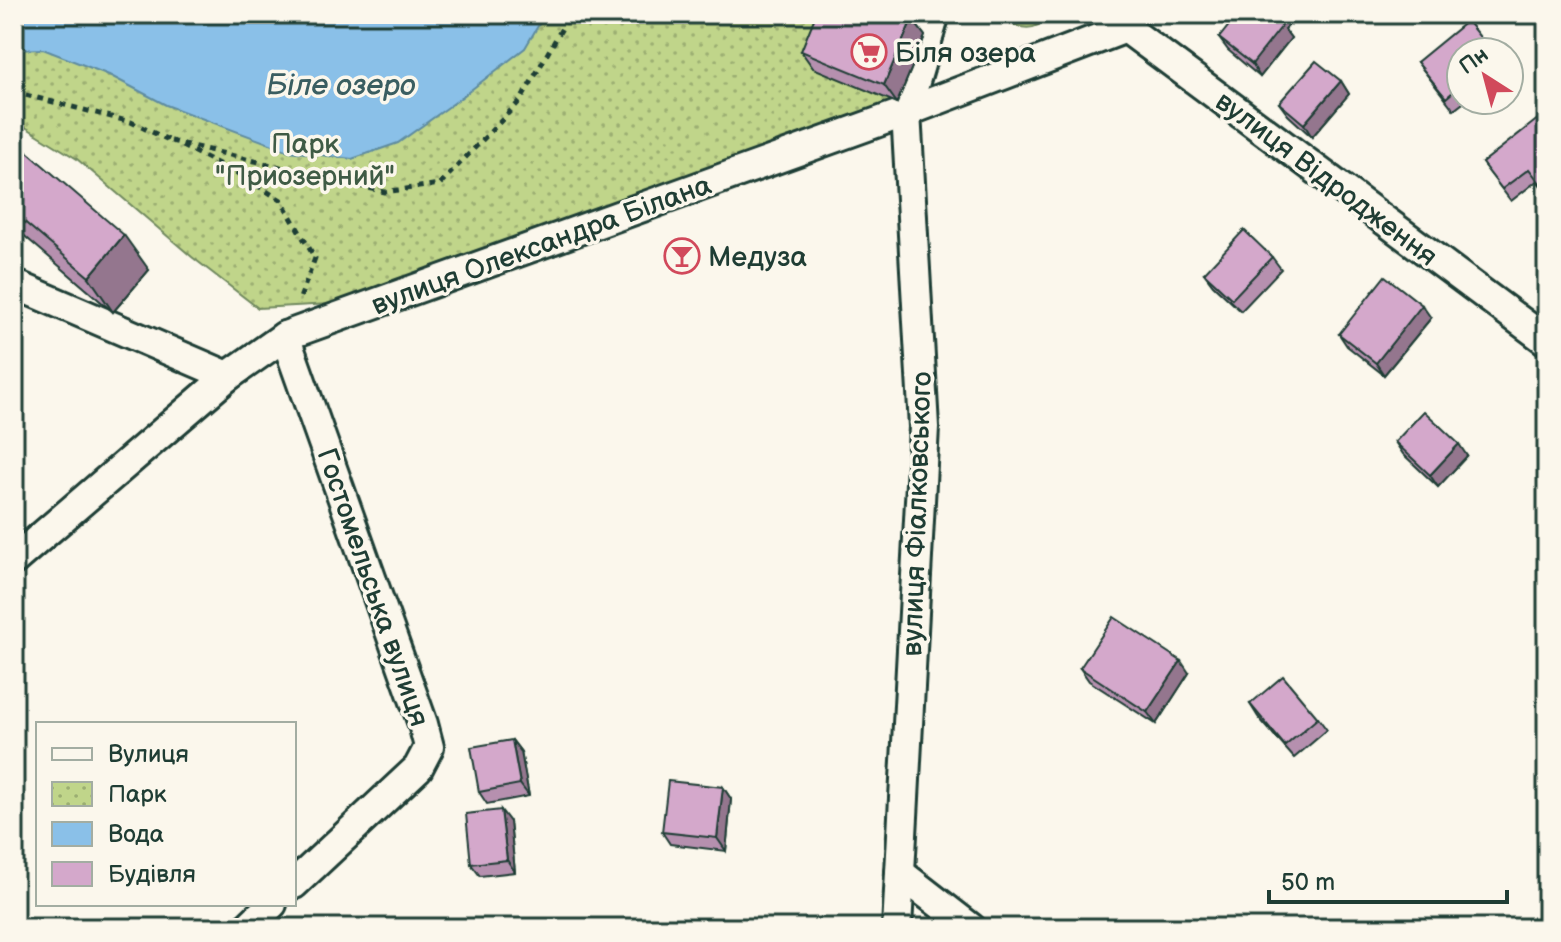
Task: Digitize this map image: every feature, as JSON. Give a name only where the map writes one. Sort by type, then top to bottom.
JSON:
[{"type":"street","name":"вулиця Фіалковського","points":[[897,928],[924,427],[906,112],[935,14]]},
{"type":"street","name":"вулиця Олександра Білана","points":[[14,560],[228,376],[285,336],[906,112],[1117,21]]},
{"type":"street","name":"вулиця Відродження","points":[[1117,21],[1547,341]]},
{"type":"street","points":[[14,284],[228,376]]},
{"type":"street","name":"Гостомельська вулиця","points":[[285,336],[429,747],[418,768],[296,882]]},
{"type":"street","points":[[900,873],[971,928]]},
{"type":"street","points":[[247,928],[270,906]]},
{"type":"path","points":[[171,141],[385,192],[440,184],[521,100],[570,14]]},
{"type":"path","points":[[14,92],[131,122],[237,173],[281,200],[315,258],[285,336]]},
{"type":"green space","name":"Парк \"Приозерний\"","points":[[14,14],[836,14],[897,103],[574,224],[331,304],[258,308],[192,257],[77,159],[14,120]]},
{"type":"green space","points":[[988,14],[1046,14],[1046,18],[1034,27],[1026,28]]},
{"type":"water","name":"Біле озеро","points":[[14,14],[545,14],[525,48],[454,103],[398,143],[352,159],[289,151],[166,105],[109,75],[43,49],[14,50]]},
{"type":"building","name":"Біля озера","points":[[816,14],[901,14],[912,19],[884,85],[801,51]]},
{"type":"building","points":[[1238,14],[1279,14],[1275,20],[1282,26],[1252,64],[1219,38]]},
{"type":"building","points":[[1467,21],[1479,36],[1449,36]]},
{"type":"building","points":[[1445,39],[1445,97],[1417,62]]},
{"type":"building","points":[[1316,61],[1341,81],[1304,124],[1279,103]]},
{"type":"building","points":[[1544,114],[1547,117],[1547,192],[1529,169],[1502,189],[1482,163]]},
{"type":"building","points":[[17,143],[124,235],[89,277],[14,213],[14,147]]},
{"type":"building","points":[[1244,230],[1272,257],[1232,299],[1204,273]]},
{"type":"building","points":[[1385,276],[1422,305],[1376,363],[1339,334]]},
{"type":"building","points":[[1424,411],[1459,444],[1430,475],[1395,442]]},
{"type":"building","points":[[1114,617],[1181,661],[1147,712],[1080,668]]},
{"type":"building","points":[[1283,676],[1318,718],[1285,746],[1250,704]]},
{"type":"building","points":[[512,740],[520,784],[479,792],[471,747]]},
{"type":"building","points":[[668,781],[723,787],[717,838],[662,832]]},
{"type":"building","points":[[501,810],[507,860],[471,864],[466,814]]},
{"type":"place","name":"Біля озера","points":[[869,52]]},
{"type":"place","name":"Медуза","points":[[682,256]]}]
